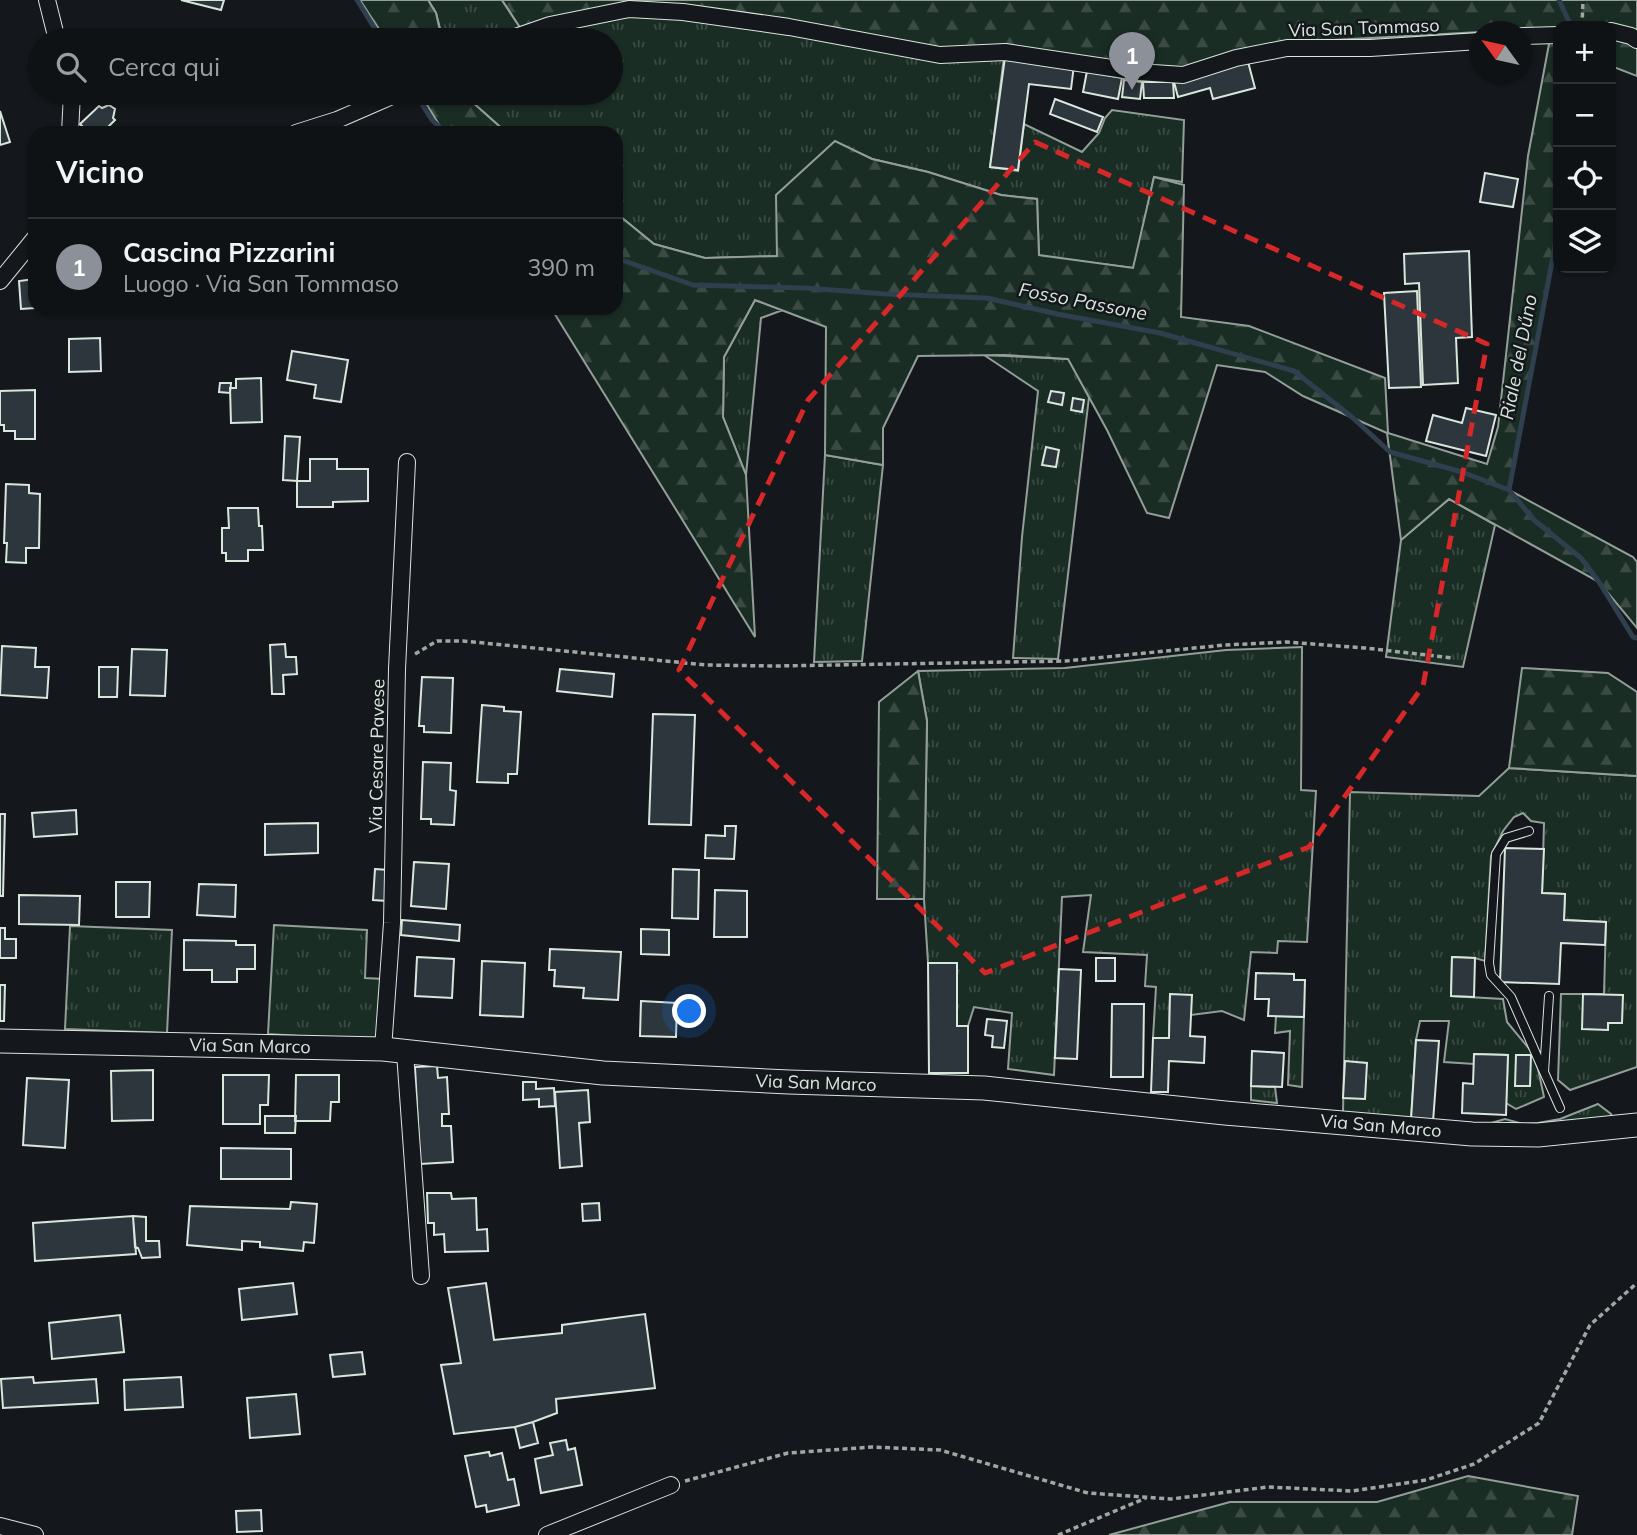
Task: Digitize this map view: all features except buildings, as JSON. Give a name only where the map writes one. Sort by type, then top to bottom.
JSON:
[{"type":"street","points":[[47,0],[54,28]]},
{"type":"street","name":"Via San Tommaso","points":[[542,28],[629,9],[683,12],[789,27],[940,55],[1005,52],[1138,72],[1183,75],[1236,58],[1287,48],[1370,48],[1469,42]]},
{"type":"street","points":[[1616,32],[1637,40]]},
{"type":"street","points":[[1532,36],[1553,35]]},
{"type":"street","points":[[70,126],[71,105]]},
{"type":"street","points":[[318,126],[371,105]]},
{"type":"street","points":[[0,281],[28,247]]},
{"type":"street","name":"Via Cesare Pavese","points":[[407,462],[397,669],[394,1051],[421,1276]]},
{"type":"street","name":"Via San Marco","points":[[0,1041],[394,1051],[603,1073],[789,1083],[984,1088],[1225,1113],[1472,1134],[1538,1135],[1635,1125]]},
{"type":"street","points":[[547,1535],[671,1485]]},
{"type":"street","points":[[0,1526],[35,1535]]},
{"type":"lane","points":[[1529,831],[1506,838],[1496,854],[1489,963],[1491,975],[1511,997],[1560,1108]]},
{"type":"lane","points":[[1544,1072],[1549,996]]},
{"type":"path","points":[[1582,21],[1583,0]]},
{"type":"path","points":[[397,669],[419,650],[437,641],[463,641],[730,665],[911,665],[1066,661],[1225,645],[1286,642],[1453,658]]},
{"type":"path","points":[[671,1485],[788,1453],[873,1447],[940,1450],[1088,1493],[1147,1498],[1171,1499],[1268,1487],[1352,1491],[1426,1479],[1474,1464],[1539,1423],[1590,1325],[1637,1283]]},
{"type":"path","points":[[1058,1535],[1147,1498]]},
{"type":"highlighted area","points":[[1035,142],[1487,344],[1423,686],[1309,847],[985,973],[679,670],[808,400]]},
{"type":"green space","points":[[360,0],[428,0],[436,13],[439,28],[378,28]]},
{"type":"green space","points":[[428,0],[502,0],[520,28],[440,28],[436,13]]},
{"type":"green space","points":[[502,0],[1637,0],[1637,76],[1616,68],[1616,21],[1553,21],[1553,257],[1509,490],[1633,557],[1637,562],[1637,628],[1599,582],[1449,499],[1401,540],[1387,433],[1303,396],[1265,372],[1217,365],[1169,518],[1147,513],[1107,430],[1068,359],[1004,355],[918,356],[883,428],[883,465],[825,455],[826,327],[755,300],[724,357],[723,417],[746,475],[755,637],[555,315],[623,315],[623,219],[654,244],[705,258],[777,256],[776,195],[835,141],[872,159],[928,172],[1001,195],[1037,199],[1039,255],[1133,268],[1154,177],[1184,185],[1181,317],[1249,326],[1385,378],[1388,433],[1487,464],[1498,427],[1528,156],[1552,28],[1532,29],[1532,21],[1469,21],[1469,33],[1279,43],[1183,72],[941,52],[629,12],[566,28],[520,28]]},
{"type":"green space","points":[[629,15],[680,16],[1004,57],[990,167],[1018,171],[1024,124],[1082,152],[1099,133],[1105,118],[1112,110],[1184,120],[1182,182],[1154,177],[1134,268],[1039,256],[1037,199],[1001,195],[928,172],[872,159],[835,142],[778,256],[705,258],[654,244],[623,219],[623,126],[499,126],[476,105],[623,105],[623,28],[570,28]]},
{"type":"green space","points":[[427,105],[476,105],[499,126],[440,126]]},
{"type":"green space","points":[[755,300],[783,310],[761,318],[746,475],[723,417],[724,357]]},
{"type":"green space","points":[[984,355],[1069,359],[1089,397],[1058,659],[1013,658],[1022,537],[1038,391]]},
{"type":"green space","points":[[825,455],[883,465],[862,661],[814,662]]},
{"type":"green space","points":[[1449,499],[1495,525],[1463,667],[1386,657],[1401,540]]},
{"type":"green space","points":[[1302,647],[1301,790],[1316,791],[1307,942],[1278,941],[1277,953],[1251,952],[1244,1020],[1222,1011],[1191,1015],[1170,995],[1169,1038],[1153,1038],[1156,987],[1145,986],[1147,955],[1083,952],[1091,895],[1062,897],[1054,1075],[1008,1069],[1012,1013],[974,1007],[968,1026],[957,1026],[957,963],[928,963],[924,899],[927,721],[918,671],[1065,668],[1226,650]]},
{"type":"green space","points":[[1522,668],[1608,673],[1637,692],[1637,776],[1509,768]]},
{"type":"green space","points":[[918,671],[927,721],[924,899],[877,899],[879,702]]},
{"type":"green space","points":[[1509,768],[1637,776],[1637,1067],[1570,1090],[1558,1080],[1561,994],[1604,994],[1606,922],[1564,920],[1565,894],[1542,893],[1544,823],[1531,821],[1523,813],[1514,817],[1503,831],[1491,856],[1485,961],[1452,957],[1451,996],[1503,999],[1507,1022],[1531,1051],[1544,1097],[1516,1109],[1506,1103],[1508,1055],[1475,1054],[1474,1064],[1444,1062],[1449,1021],[1420,1021],[1416,1040],[1411,1120],[1343,1112],[1350,792],[1479,796]]},
{"type":"green space","points":[[274,925],[367,930],[365,978],[384,979],[380,1041],[268,1034]]},
{"type":"green space","points":[[70,926],[172,930],[167,1033],[65,1029]]},
{"type":"green space","points":[[1276,1016],[1304,1017],[1302,1087],[1288,1085],[1290,1031],[1275,1033]]},
{"type":"green space","points":[[1251,1086],[1275,1087],[1277,1103],[1251,1100]]},
{"type":"green space","points":[[1598,1104],[1611,1114],[1614,1120],[1477,1127],[1505,1119],[1523,1124],[1560,1119]]},
{"type":"green space","points":[[1468,1476],[1578,1496],[1572,1535],[1109,1535],[1230,1502],[1377,1502]]},
{"type":"waterway","name":"Fosso Passone","points":[[357,0],[374,28]]},
{"type":"waterway","name":"Riale del Dűno","points":[[1559,0],[1569,21]]},
{"type":"waterway","name":"Fosso Passone","points":[[423,105],[438,126]]},
{"type":"waterway","name":"Riale del Dűno","points":[[1509,490],[1553,257]]},
{"type":"waterway","name":"Fosso Passone","points":[[623,260],[693,285],[987,298],[1160,333],[1294,371],[1353,418],[1390,452],[1462,472],[1509,490],[1534,520],[1581,558],[1633,637],[1637,638]]},
{"type":"place","name":"Cascina Pizzarini","points":[[1132,90]]}]
